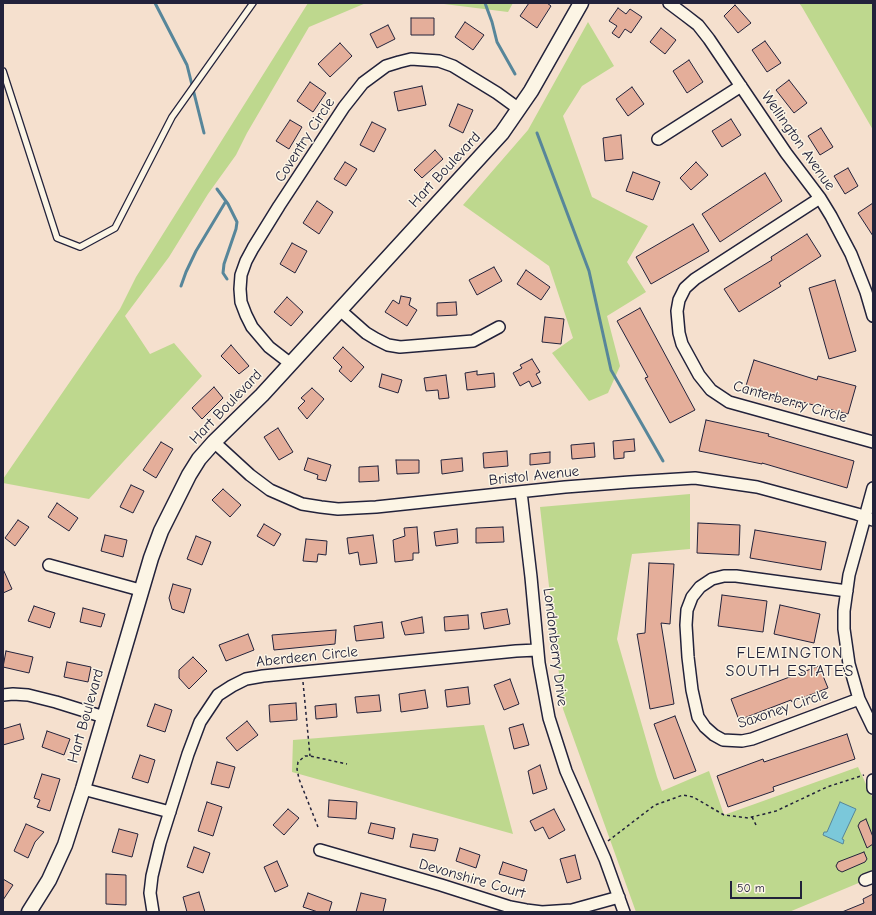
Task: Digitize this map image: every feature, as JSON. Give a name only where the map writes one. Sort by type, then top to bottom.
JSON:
[{"type":"street","name":"Hart Boulevard","points":[[29,912],[58,862],[70,830],[140,590],[161,531],[189,475],[214,442],[262,395],[508,126],[581,3]]},
{"type":"street","name":"Wellington Avenue","points":[[668,3],[698,25],[720,53],[786,153],[820,198],[850,254],[866,292],[873,316]]},
{"type":"street","name":"Coventry Circle","points":[[290,364],[269,346],[252,327],[241,302],[241,275],[253,248],[344,107],[363,83],[386,66],[399,62],[411,59],[440,61],[453,66],[472,77],[519,109]]},
{"type":"street","points":[[658,139],[741,86]]},
{"type":"street","name":"Canterberry Circle","points":[[820,198],[695,279],[685,288],[679,300],[677,311],[678,333],[682,344],[699,375],[711,390],[729,402],[873,442]]},
{"type":"street","points":[[340,310],[376,339],[388,345],[400,347],[474,341],[498,327]]},
{"type":"street","name":"Bristol Avenue","points":[[214,442],[250,475],[270,490],[302,504],[338,510],[630,482],[695,478],[757,487],[869,519]]},
{"type":"street","points":[[873,488],[869,519],[849,575],[844,611],[846,646],[849,664],[859,699],[873,728]]},
{"type":"street","name":"Londonberry Drive","points":[[521,492],[531,577],[537,650],[544,699],[554,736],[566,771],[600,848],[624,912]]},
{"type":"street","points":[[49,565],[140,590]]},
{"type":"street","name":"Saxoney Circle","points":[[847,591],[736,576],[724,576],[712,579],[700,587],[692,597],[687,610],[686,625],[688,657],[692,690],[698,717],[705,727],[714,735],[723,740],[737,741],[752,739],[859,699]]},
{"type":"street","name":"Aberdeen Circle","points":[[153,912],[150,893],[152,876],[170,812],[200,722],[218,695],[246,679],[269,675],[537,650]]},
{"type":"street","points":[[3,695],[28,695],[104,717]]},
{"type":"street","points":[[870,777],[873,788]]},
{"type":"street","points":[[83,789],[170,812]]},
{"type":"street","name":"Devonshire Court","points":[[320,850],[441,885],[510,907],[526,910],[542,912],[572,910],[619,897]]},
{"type":"lane","points":[[3,71],[57,238],[80,247],[115,228],[172,117],[253,3]]},
{"type":"path","points":[[302,672],[310,756]]},
{"type":"path","points":[[318,827],[299,779],[296,769],[298,762],[305,756],[310,756],[347,764]]},
{"type":"path","points":[[600,848],[655,805],[683,795],[693,797],[724,815],[752,817],[776,811],[827,787],[870,777]]},
{"type":"path","points":[[752,817],[756,826]]},
{"type":"green space","points":[[308,3],[366,3],[309,27],[247,133],[236,155],[208,194],[169,257],[125,316],[150,354],[174,343],[202,376],[89,499],[3,483],[3,479],[120,309],[136,277]]},
{"type":"green space","points":[[436,3],[513,3],[508,12]]},
{"type":"green space","points":[[799,3],[873,3],[873,130],[802,7]]},
{"type":"green space","points":[[588,22],[614,66],[582,86],[563,116],[592,197],[648,226],[627,262],[646,292],[607,316],[620,366],[608,393],[589,401],[552,353],[573,338],[549,266],[463,205],[528,130]]},
{"type":"green space","points":[[690,494],[690,549],[632,554],[617,639],[662,791],[709,771],[724,815],[858,767],[873,799],[873,877],[789,912],[636,912],[563,709],[540,507]]},
{"type":"green space","points":[[484,725],[513,834],[292,772],[293,740]]},
{"type":"water","points":[[840,802],[856,809],[842,839],[844,840],[843,844],[823,835],[824,832],[827,832]]},
{"type":"building","points":[[529,3],[547,3],[551,6],[537,28],[520,16]]},
{"type":"building","points":[[735,5],[751,23],[738,33],[724,16]]},
{"type":"building","points":[[618,8],[626,14],[630,9],[642,17],[631,33],[625,29],[619,38],[612,33],[617,26],[609,21]]},
{"type":"building","points":[[411,18],[434,18],[434,35],[411,35]]},
{"type":"building","points":[[465,22],[484,35],[473,50],[455,37]]},
{"type":"building","points":[[388,25],[395,39],[377,48],[370,34]]},
{"type":"building","points":[[661,28],[676,40],[665,54],[650,42]]},
{"type":"building","points":[[765,41],[781,63],[767,72],[752,50]]},
{"type":"building","points":[[340,43],[352,56],[330,77],[318,64]]},
{"type":"building","points":[[689,60],[703,82],[687,93],[673,71]]},
{"type":"building","points":[[789,80],[807,103],[794,113],[776,90]]},
{"type":"building","points":[[310,82],[326,93],[313,112],[297,101]]},
{"type":"building","points":[[422,86],[426,105],[398,111],[394,92]]},
{"type":"building","points":[[632,87],[644,104],[628,116],[616,99]]},
{"type":"building","points":[[458,104],[473,110],[463,133],[449,126]]},
{"type":"building","points":[[731,119],[741,135],[722,147],[712,131]]},
{"type":"building","points":[[290,120],[302,127],[289,149],[276,141]]},
{"type":"building","points":[[372,122],[386,129],[374,152],[360,145]]},
{"type":"building","points":[[821,128],[833,147],[820,155],[808,136]]},
{"type":"building","points":[[621,135],[623,159],[605,161],[603,138]]},
{"type":"building","points":[[435,150],[443,159],[422,178],[414,170]]},
{"type":"building","points":[[345,162],[357,169],[346,186],[334,179]]},
{"type":"building","points":[[696,162],[708,175],[691,190],[680,178]]},
{"type":"building","points":[[848,168],[858,186],[845,194],[834,176]]},
{"type":"building","points":[[633,172],[660,182],[653,200],[626,191]]},
{"type":"building","points":[[765,173],[782,201],[720,242],[702,214]]},
{"type":"building","points":[[317,201],[333,212],[319,234],[303,223]]},
{"type":"building","points":[[873,203],[873,236],[858,213]]},
{"type":"building","points":[[693,224],[709,251],[651,284],[636,257]]},
{"type":"building","points":[[807,234],[821,256],[779,283],[781,286],[739,312],[724,289],[772,260],[771,257]]},
{"type":"building","points":[[292,243],[307,251],[295,273],[280,264]]},
{"type":"building","points":[[494,267],[502,281],[477,295],[469,280]]},
{"type":"building","points":[[526,270],[550,287],[541,300],[517,284]]},
{"type":"building","points":[[835,280],[856,351],[829,359],[809,288]]},
{"type":"building","points":[[401,296],[411,298],[409,305],[417,310],[407,326],[385,312],[393,300],[399,304]]},
{"type":"building","points":[[287,297],[303,312],[291,326],[274,312]]},
{"type":"building","points":[[456,302],[457,315],[437,316],[437,303]]},
{"type":"building","points":[[640,308],[695,410],[670,423],[645,378],[648,377],[617,321]]},
{"type":"building","points":[[545,317],[564,319],[561,344],[542,342]]},
{"type":"building","points":[[231,345],[249,366],[239,374],[221,356]]},
{"type":"building","points":[[343,347],[364,367],[351,382],[339,371],[342,367],[333,358]]},
{"type":"building","points":[[532,359],[540,372],[536,374],[541,383],[532,387],[529,381],[520,386],[513,373],[522,368],[520,365]]},
{"type":"building","points":[[754,360],[817,380],[818,376],[856,386],[848,414],[802,402],[801,407],[745,389]]},
{"type":"building","points":[[477,371],[477,375],[494,373],[495,387],[467,390],[465,373]]},
{"type":"building","points":[[382,374],[402,380],[398,393],[379,387]]},
{"type":"building","points":[[446,375],[449,398],[439,399],[438,390],[426,391],[424,378]]},
{"type":"building","points":[[214,387],[223,398],[202,419],[192,408]]},
{"type":"building","points":[[312,388],[324,399],[307,419],[298,408],[305,401],[301,398]]},
{"type":"building","points":[[706,420],[769,434],[768,436],[854,461],[847,488],[762,463],[699,451]]},
{"type":"building","points":[[278,428],[293,452],[279,460],[264,437]]},
{"type":"building","points":[[634,439],[635,451],[624,452],[624,458],[614,459],[613,441]]},
{"type":"building","points":[[161,442],[173,449],[156,478],[143,470]]},
{"type":"building","points":[[594,443],[595,457],[572,459],[571,445]]},
{"type":"building","points":[[507,451],[508,466],[484,468],[483,453]]},
{"type":"building","points":[[550,452],[550,463],[530,465],[530,454]]},
{"type":"building","points":[[308,458],[331,465],[326,481],[317,479],[318,475],[304,470]]},
{"type":"building","points":[[462,458],[463,471],[442,474],[441,460]]},
{"type":"building","points":[[396,460],[419,460],[419,473],[397,474]]},
{"type":"building","points":[[378,466],[379,481],[359,482],[359,467]]},
{"type":"building","points":[[131,485],[144,491],[133,513],[120,507]]},
{"type":"building","points":[[223,489],[241,505],[230,517],[212,500]]},
{"type":"building","points":[[57,503],[78,518],[69,531],[48,517]]},
{"type":"building","points":[[18,520],[29,527],[15,546],[5,538]]},
{"type":"building","points":[[698,523],[740,525],[739,555],[697,553]]},
{"type":"building","points":[[264,524],[281,534],[274,546],[257,536]]},
{"type":"building","points":[[417,527],[419,553],[413,553],[413,560],[395,562],[393,540],[405,536],[404,528]]},
{"type":"building","points":[[503,527],[504,542],[476,543],[476,528]]},
{"type":"building","points":[[457,529],[458,543],[436,546],[434,532]]},
{"type":"building","points":[[755,530],[826,542],[821,570],[750,558]]},
{"type":"building","points":[[105,535],[127,540],[123,557],[101,551]]},
{"type":"building","points":[[373,535],[377,563],[360,565],[358,552],[349,554],[347,538]]},
{"type":"building","points":[[196,536],[211,542],[202,565],[187,559]]},
{"type":"building","points":[[306,539],[327,541],[326,555],[318,554],[317,562],[303,561]]},
{"type":"building","points":[[649,563],[674,564],[670,624],[661,623],[674,704],[650,709],[637,634],[645,633]]},
{"type":"building","points":[[3,569],[12,589],[3,593]]},
{"type":"building","points":[[173,584],[191,589],[184,613],[172,609],[169,598]]},
{"type":"building","points":[[722,595],[767,601],[763,632],[718,626]]},
{"type":"building","points":[[780,605],[820,614],[814,643],[774,634]]},
{"type":"building","points":[[34,606],[55,613],[50,628],[28,621]]},
{"type":"building","points":[[83,608],[105,614],[101,627],[80,622]]},
{"type":"building","points":[[507,609],[510,624],[484,629],[481,613]]},
{"type":"building","points":[[468,615],[469,629],[445,631],[444,617]]},
{"type":"building","points":[[422,617],[424,633],[405,635],[401,622]]},
{"type":"building","points":[[382,622],[384,638],[356,641],[354,626]]},
{"type":"building","points":[[336,630],[335,644],[274,650],[272,635]]},
{"type":"building","points":[[248,634],[254,650],[226,661],[219,645]]},
{"type":"building","points":[[6,651],[33,657],[29,673],[3,667]]},
{"type":"building","points":[[193,657],[207,671],[189,689],[179,678],[179,670]]},
{"type":"building","points":[[67,662],[91,667],[88,682],[64,677]]},
{"type":"building","points":[[819,666],[828,688],[792,702],[791,700],[739,720],[731,699]]},
{"type":"building","points":[[510,679],[519,704],[504,710],[494,685]]},
{"type":"building","points":[[468,687],[470,704],[447,707],[445,690]]},
{"type":"building","points":[[425,690],[428,708],[401,712],[399,694]]},
{"type":"building","points":[[379,695],[381,711],[357,713],[355,697]]},
{"type":"building","points":[[296,703],[297,720],[270,722],[269,705]]},
{"type":"building","points":[[155,704],[172,710],[165,732],[147,726]]},
{"type":"building","points":[[336,704],[337,717],[316,719],[315,706]]},
{"type":"building","points":[[675,716],[696,771],[674,779],[654,724]]},
{"type":"building","points":[[247,721],[258,735],[237,751],[226,738]]},
{"type":"building","points":[[20,724],[24,739],[3,745],[3,729]]},
{"type":"building","points":[[523,724],[529,745],[514,749],[509,728]]},
{"type":"building","points":[[47,731],[70,739],[64,755],[42,747]]},
{"type":"building","points":[[847,734],[855,759],[773,787],[774,791],[728,807],[717,776],[763,759],[764,762]]},
{"type":"building","points":[[140,755],[155,760],[148,783],[132,778]]},
{"type":"building","points":[[217,762],[235,767],[229,788],[211,784]]},
{"type":"building","points":[[540,765],[547,789],[533,794],[528,771]]},
{"type":"building","points":[[42,774],[60,779],[50,811],[37,807],[40,800],[34,798]]},
{"type":"building","points":[[329,800],[357,802],[356,819],[328,817]]},
{"type":"building","points":[[207,802],[222,807],[213,836],[198,831]]},
{"type":"building","points":[[288,809],[299,818],[284,835],[273,825]]},
{"type":"building","points":[[554,809],[565,830],[549,839],[543,827],[535,831],[530,821]]},
{"type":"building","points":[[866,819],[873,837],[873,844],[867,848],[858,826],[860,822]]},
{"type":"building","points":[[371,823],[395,828],[393,839],[368,833]]},
{"type":"building","points":[[26,824],[44,832],[35,842],[28,858],[14,851]]},
{"type":"building","points":[[119,829],[138,834],[132,857],[112,852]]},
{"type":"building","points":[[413,834],[438,839],[435,851],[410,847]]},
{"type":"building","points":[[194,847],[210,853],[203,873],[187,867]]},
{"type":"building","points":[[460,848],[480,855],[476,868],[456,861]]},
{"type":"building","points":[[864,852],[867,859],[865,862],[842,872],[838,870],[836,866],[838,862]]},
{"type":"building","points":[[575,855],[581,879],[567,883],[560,859]]},
{"type":"building","points":[[277,861],[288,886],[275,892],[264,867]]},
{"type":"building","points":[[503,862],[527,870],[524,881],[499,874]]},
{"type":"building","points":[[106,874],[126,875],[126,905],[106,904]]},
{"type":"building","points":[[3,879],[13,885],[3,900]]},
{"type":"building","points":[[199,892],[205,912],[187,912],[183,897]]},
{"type":"building","points":[[308,893],[332,902],[329,912],[318,912],[303,907]]},
{"type":"building","points":[[361,893],[386,899],[383,912],[356,912]]},
{"type":"building","points":[[873,894],[873,912],[842,912],[864,903],[863,899]]},
{"type":"waterway","points":[[155,3],[187,65],[204,133]]},
{"type":"waterway","points":[[485,3],[497,42],[515,74]]},
{"type":"waterway","points":[[537,133],[589,271],[611,370],[663,461]]},
{"type":"waterway","points":[[217,189],[228,204],[237,222],[224,264],[223,273],[227,279]]},
{"type":"waterway","points":[[181,286],[196,251],[226,201]]},
{"type":"district","name":"FLEMINGTON SOUTH ESTATES","points":[[790,662]]}]
